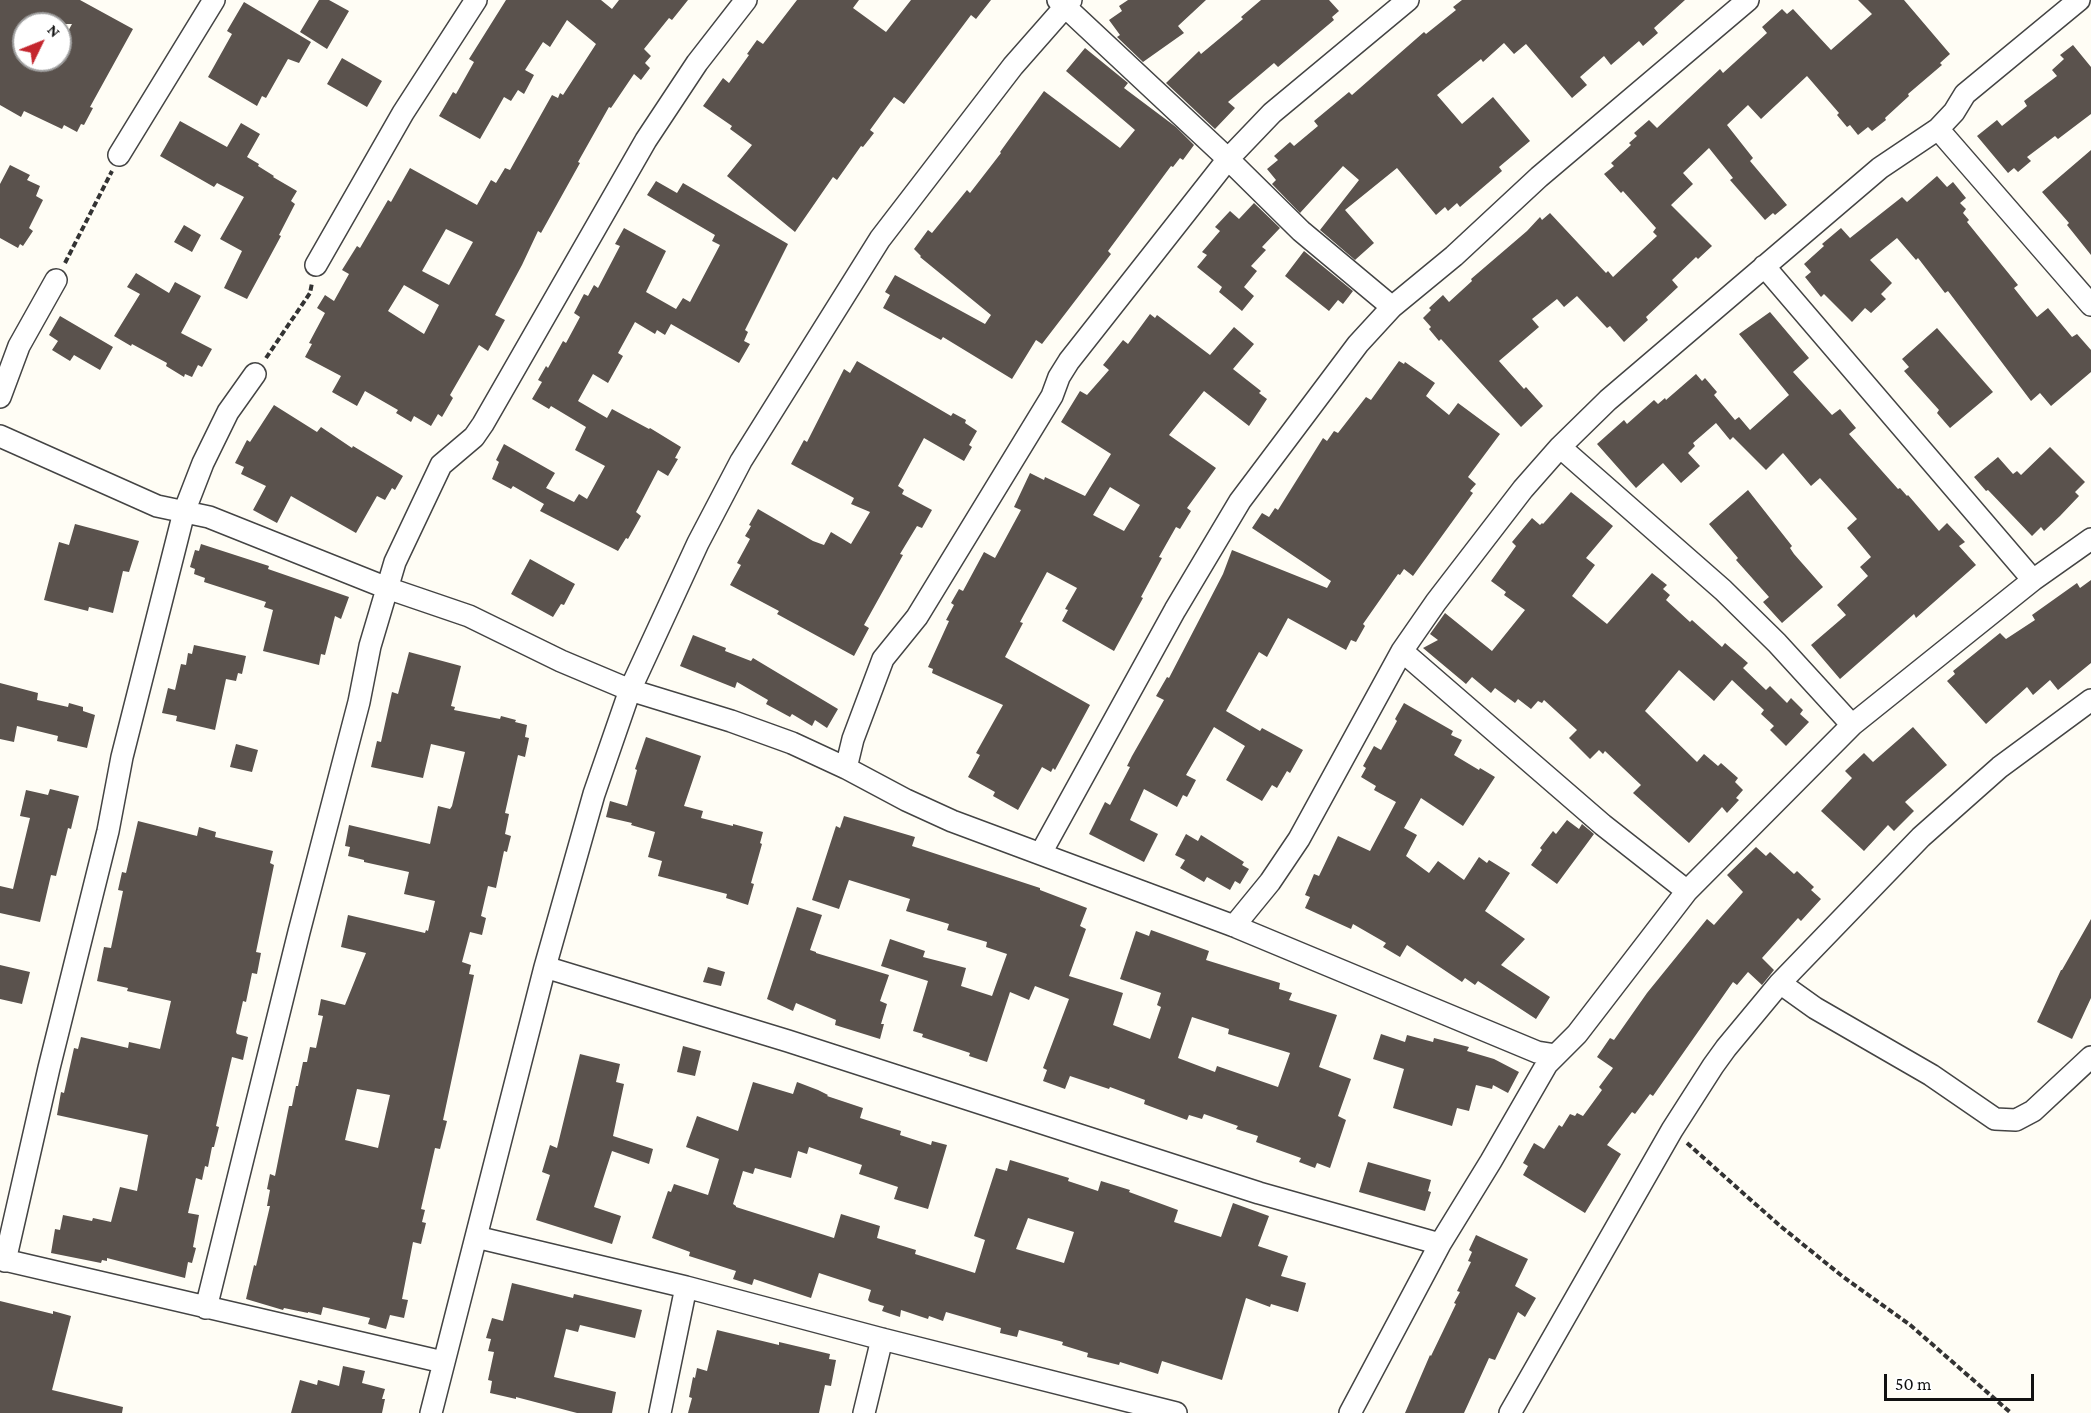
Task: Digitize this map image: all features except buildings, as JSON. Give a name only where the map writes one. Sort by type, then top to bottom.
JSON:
[{"type":"street","points":[[120,155],[214,0]]},
{"type":"street","points":[[316,265],[403,113],[476,0]]},
{"type":"street","points":[[206,1308],[296,944],[359,702],[370,646],[396,562],[441,465],[474,437],[483,424],[646,140],[698,63],[746,0]]},
{"type":"street","points":[[846,768],[852,739],[883,659],[923,607],[1052,396],[1069,361],[1228,159],[1272,113],[1408,0]]},
{"type":"street","points":[[1041,853],[1175,610],[1240,501],[1358,344],[1392,307],[1454,256],[1593,130],[1748,0]]},
{"type":"street","points":[[1234,926],[1270,882],[1299,839],[1402,651],[1436,602],[1523,489],[1560,447],[1608,400],[1880,168],[1938,129],[1954,112],[1965,94],[2079,0]]},
{"type":"street","points":[[431,1413],[545,967],[594,794],[630,690],[698,543],[741,461],[880,239],[1065,2],[1301,231],[1392,307]]},
{"type":"street","points":[[1938,129],[2091,305]]},
{"type":"street","points":[[1764,266],[2033,580]]},
{"type":"street","points":[[0,397],[19,346],[56,280]]},
{"type":"street","points":[[255,374],[228,412],[203,463],[184,512],[122,757],[108,831],[3,1260],[443,1362]]},
{"type":"street","points":[[0,436],[157,506],[209,517],[387,588],[469,616],[561,661],[630,690],[731,721],[792,743],[943,817],[1234,926],[1537,1052],[1556,1055]]},
{"type":"street","points":[[1560,447],[1722,590],[1777,642],[1852,725]]},
{"type":"street","points":[[1350,1413],[1440,1244],[1547,1064],[1577,1034],[1687,891],[1852,725],[2033,580],[2091,539]]},
{"type":"street","points":[[1402,651],[1603,825],[1687,891]]},
{"type":"street","points":[[1510,1413],[1672,1130],[1713,1066],[1780,983],[1921,837],[1960,801],[2000,767],[2091,700]]},
{"type":"street","points":[[545,967],[788,1041],[1259,1193],[1440,1244]]},
{"type":"street","points":[[1780,983],[1815,1008],[1931,1075],[1995,1119],[2016,1120],[2033,1111],[2091,1057]]},
{"type":"street","points":[[476,1237],[686,1287],[1176,1413]]},
{"type":"street","points":[[660,1413],[686,1287]]},
{"type":"street","points":[[864,1413],[882,1339]]},
{"type":"path","points":[[56,280],[120,155]]},
{"type":"path","points":[[255,374],[310,293],[316,265]]},
{"type":"path","points":[[1672,1130],[1779,1225],[1842,1276],[1909,1324],[2011,1413]]}]
